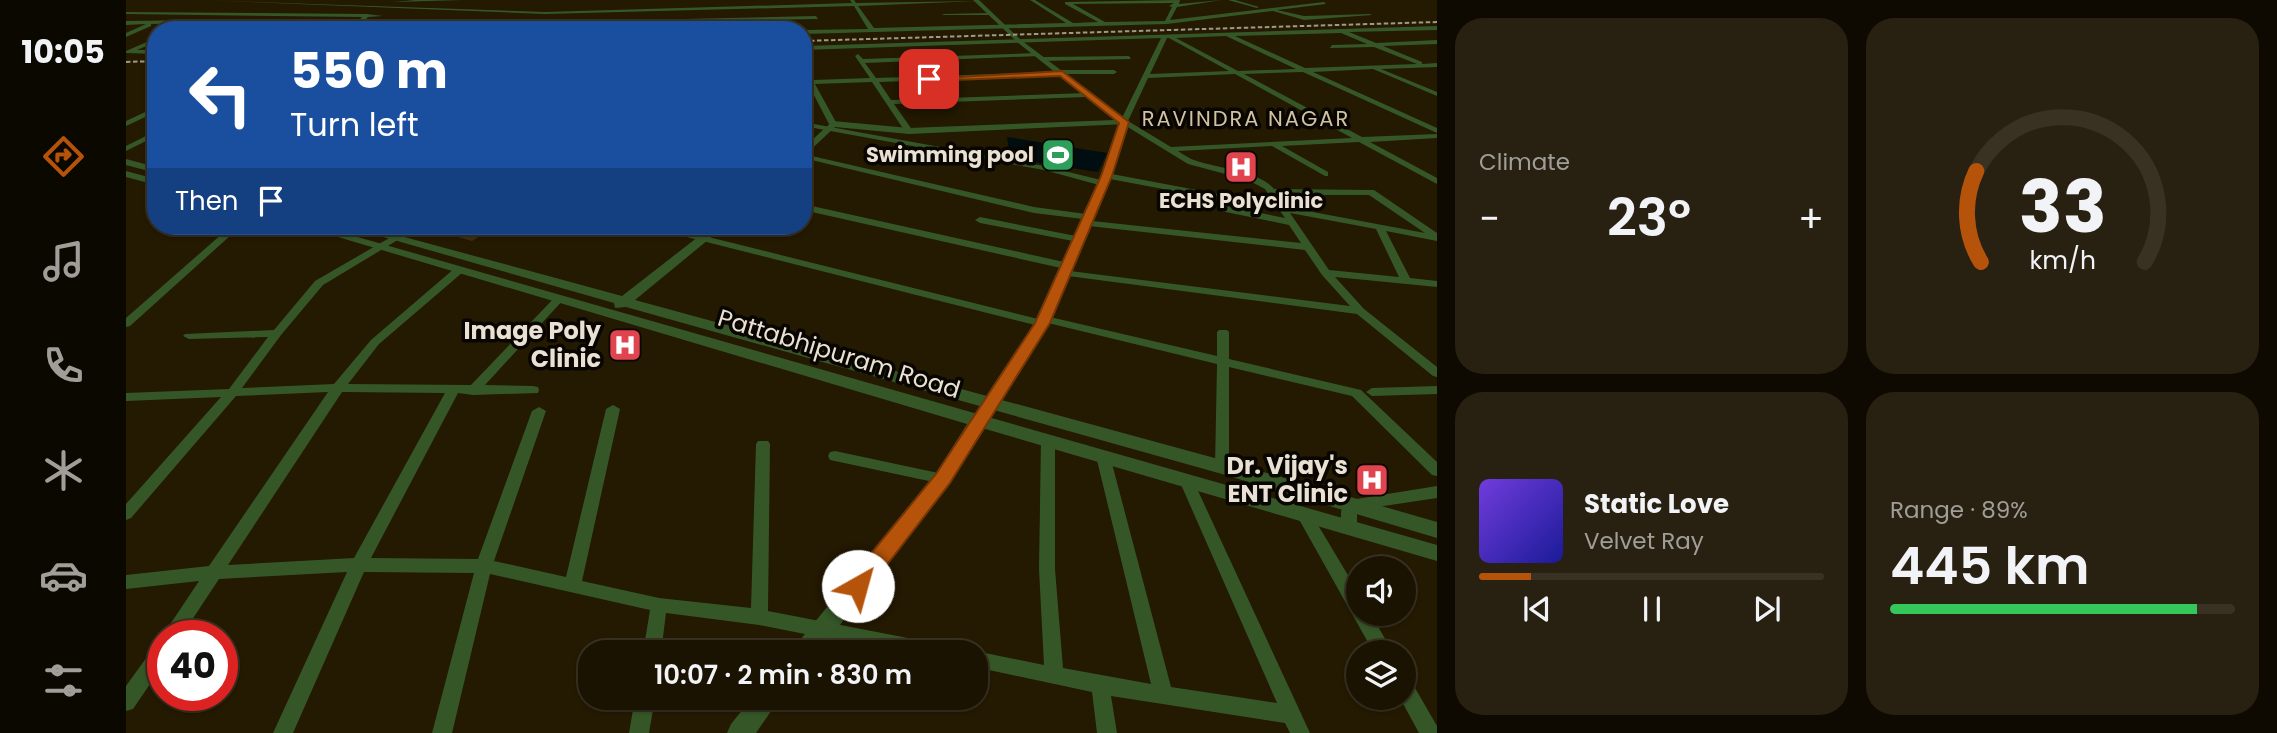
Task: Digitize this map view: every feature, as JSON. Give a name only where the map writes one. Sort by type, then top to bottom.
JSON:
[{"type":"street","points":[[201,0],[545,13],[640,10],[685,13],[712,20],[816,18]]},
{"type":"street","points":[[160,21],[213,0]]},
{"type":"street","points":[[233,21],[267,21],[316,0]]},
{"type":"street","points":[[354,6],[366,1],[461,0]]},
{"type":"street","points":[[635,0],[640,10]]},
{"type":"street","points":[[652,0],[647,21],[732,3],[779,6],[976,0],[1019,41],[1124,122],[1166,149],[1203,166],[1251,178],[1272,192],[1326,273],[1360,311],[1434,368]]},
{"type":"street","points":[[685,13],[692,0]]},
{"type":"street","points":[[1032,0],[1072,24]]},
{"type":"street","points":[[1184,0],[1252,18]]},
{"type":"street","points":[[1135,10],[1220,0]]},
{"type":"street","points":[[1230,0],[1304,19],[1370,15]]},
{"type":"street","points":[[410,21],[419,10],[437,1]]},
{"type":"street","points":[[581,12],[583,1]]},
{"type":"street","points":[[608,1],[611,11]]},
{"type":"street","points":[[1064,2],[1102,1],[1214,8],[1265,2]]},
{"type":"street","points":[[1102,1],[1122,11]]},
{"type":"street","points":[[853,2],[872,30]]},
{"type":"street","points":[[1064,2],[1104,23]]},
{"type":"street","points":[[732,3],[735,19]]},
{"type":"street","points":[[812,32],[1167,22],[1324,3]]},
{"type":"street","points":[[516,4],[527,4]]},
{"type":"street","points":[[540,21],[550,5]]},
{"type":"street","points":[[810,5],[823,32]]},
{"type":"street","points":[[1167,22],[1175,5]]},
{"type":"street","points":[[126,6],[174,6]]},
{"type":"street","points":[[779,6],[783,19]]},
{"type":"street","points":[[375,21],[392,8]]},
{"type":"street","points":[[1240,20],[1345,8]]},
{"type":"street","points":[[183,21],[202,12]]},
{"type":"street","points":[[126,13],[392,16]]},
{"type":"street","points":[[233,21],[257,13]]},
{"type":"street","points":[[323,21],[338,14]]},
{"type":"street","points":[[944,15],[990,14]]},
{"type":"street","points":[[361,21],[367,15]]},
{"type":"street","points":[[403,16],[414,16]]},
{"type":"street","points":[[1132,17],[1142,22]]},
{"type":"street","points":[[568,21],[576,20]]},
{"type":"street","points":[[126,25],[147,23]]},
{"type":"street","points":[[126,25],[144,27]]},
{"type":"street","points":[[126,36],[147,26]]},
{"type":"street","points":[[812,48],[1437,28]]},
{"type":"street","points":[[1338,30],[1437,67]]},
{"type":"street","points":[[1225,34],[1437,131]]},
{"type":"street","points":[[126,36],[147,37]]},
{"type":"street","points":[[1167,36],[1239,72],[1437,181]]},
{"type":"street","points":[[815,640],[943,478],[1043,321],[1067,269],[1085,220],[1105,180],[1124,122],[1167,36]]},
{"type":"street","points":[[127,52],[147,42]]},
{"type":"street","points":[[1332,47],[1437,43]]},
{"type":"street","points":[[851,47],[909,131]]},
{"type":"street","points":[[127,52],[147,52]]},
{"type":"street","points":[[861,61],[1129,58]]},
{"type":"street","points":[[1146,76],[1426,65]]},
{"type":"street","points":[[1371,67],[1437,94]]},
{"type":"street","points":[[812,82],[1114,72]]},
{"type":"street","points":[[812,84],[830,127]]},
{"type":"street","points":[[890,102],[1086,95]]},
{"type":"street","points":[[126,124],[147,113]]},
{"type":"street","points":[[139,117],[147,117]]},
{"type":"street","points":[[812,125],[909,131],[1124,122]]},
{"type":"street","points":[[812,146],[830,127]]},
{"type":"street","points":[[830,127],[1105,180],[1436,236]]},
{"type":"street","points":[[1166,149],[1437,136]]},
{"type":"street","points":[[126,149],[147,138]]},
{"type":"street","points":[[1274,143],[1325,174]]},
{"type":"street","points":[[812,157],[1085,220],[1308,247]]},
{"type":"street","points":[[126,162],[147,166]]},
{"type":"street","points":[[126,174],[147,180]]},
{"type":"street","points":[[1272,192],[1371,192],[1436,236]]},
{"type":"street","points":[[1222,208],[1293,223]]},
{"type":"street","points":[[812,209],[1067,269],[1360,311]]},
{"type":"street","points":[[980,220],[1078,239]]},
{"type":"street","points":[[1380,228],[1406,281]]},
{"type":"street","points":[[126,324],[226,235]]},
{"type":"street","name":"Pattabhipuram Road","points":[[350,235],[388,243],[618,307],[983,412],[1222,467],[1437,530]]},
{"type":"street","name":"Pattabhipuram Road","points":[[371,235],[459,270],[560,298],[618,307]]},
{"type":"street","points":[[126,514],[232,393],[277,333],[319,284],[401,235]]},
{"type":"street","points":[[692,235],[1043,321],[1356,393],[1437,471]]},
{"type":"street","points":[[618,307],[708,235]]},
{"type":"street","points":[[182,620],[338,388],[375,342],[459,270]]},
{"type":"street","points":[[1326,273],[1437,284]]},
{"type":"street","points":[[473,390],[560,298]]},
{"type":"street","points":[[1222,467],[1225,362],[1223,332]]},
{"type":"street","points":[[189,336],[277,333]]},
{"type":"street","points":[[126,397],[338,388],[533,390]]},
{"type":"street","points":[[1372,392],[1437,390]]},
{"type":"street","points":[[283,733],[359,565],[453,391]]},
{"type":"street","points":[[573,584],[613,409]]},
{"type":"street","points":[[442,733],[484,566],[539,411]]},
{"type":"street","name":"Pattabhipuram Road","points":[[983,412],[1048,439],[1437,553]]},
{"type":"street","points":[[1048,439],[1047,569],[1055,675]]},
{"type":"street","points":[[759,617],[763,444]]},
{"type":"street","points":[[835,456],[943,478]]},
{"type":"street","points":[[1103,456],[1163,694]]},
{"type":"street","points":[[1186,480],[1289,714],[1300,733]]},
{"type":"street","points":[[1349,527],[1349,505],[1437,492]]},
{"type":"street","points":[[1304,514],[1346,587]]},
{"type":"street","points":[[126,582],[216,572],[359,565],[484,566],[659,605],[759,617],[879,640]]},
{"type":"street","points":[[654,640],[659,605]]},
{"type":"street","points":[[988,662],[1100,685],[1289,714]]},
{"type":"street","points":[[126,702],[147,672]]},
{"type":"street","points":[[1100,685],[1107,733]]},
{"type":"street","points":[[1416,708],[1430,733]]},
{"type":"street","points":[[639,733],[643,710]]},
{"type":"street","points":[[740,733],[758,710]]},
{"type":"shaded area","name":"Swimming pool","points":[[1007,137],[1107,153],[1098,172],[1027,161],[1017,163],[1010,157]]},
{"type":"building","points":[[450,235],[482,235],[472,241]]},
{"type":"railway","points":[[812,41],[1437,22]]},
{"type":"railway","points":[[126,62],[147,61]]},
{"type":"place","name":"Swimming pool","points":[[1058,155]]},
{"type":"place","name":"ECHS Polyclinic","points":[[1241,167]]},
{"type":"place","name":"Image Poly Clinic","points":[[625,345]]},
{"type":"place","name":"Dr. Vijay's ENT Clinic","points":[[1372,480]]},
{"type":"district","name":"RAVINDRA NAGAR","points":[[1246,119]]},
{"type":"route","points":[[858,586],[943,478],[1042,323],[1086,217],[1107,176],[1124,122],[1062,74],[929,79]]}]
